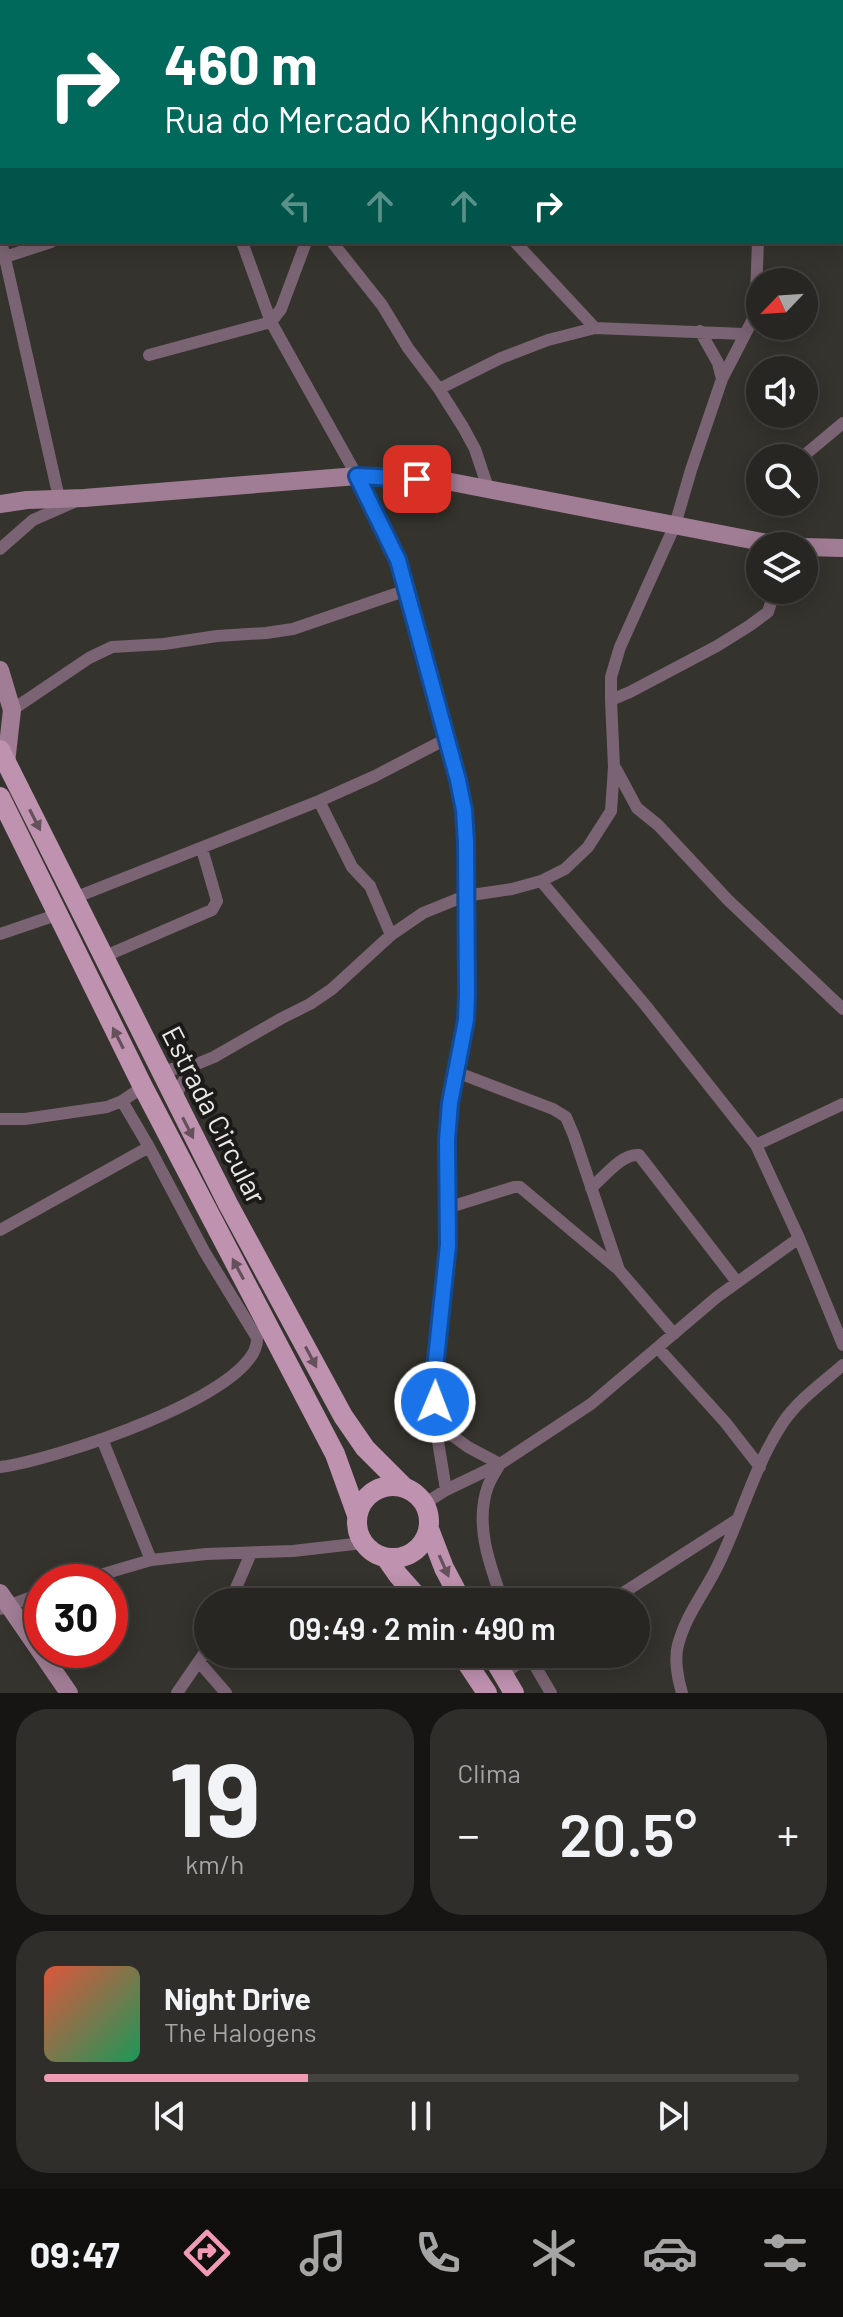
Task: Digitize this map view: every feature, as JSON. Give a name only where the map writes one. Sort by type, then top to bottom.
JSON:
[{"type":"main road","name":"Estrada Circular","points":[[3,756],[173,1098],[343,1416],[365,1448],[405,1488]]},
{"type":"main road","name":"Estrada Circular","points":[[3,807],[143,1087],[335,1454],[357,1515]]},
{"type":"main road","points":[[429,1529],[413,1553],[400,1558],[386,1558],[373,1553],[363,1543],[357,1530],[357,1515],[369,1494],[380,1488],[405,1488],[416,1494],[429,1516],[429,1529],[455,1588]]},
{"type":"main road","points":[[386,1558],[410,1588]]},
{"type":"main road","points":[[469,1668],[482,1691]]},
{"type":"main road","points":[[498,1668],[514,1693]]},
{"type":"street","points":[[2,244],[59,498]]},
{"type":"street","points":[[5,257],[45,244]]},
{"type":"street","points":[[243,244],[271,322],[357,476],[398,560],[464,810],[466,1020],[450,1103],[447,1140],[448,1245],[436,1359],[435,1423],[446,1490]]},
{"type":"street","points":[[149,355],[271,322],[281,309],[305,244]]},
{"type":"street","points":[[334,244],[382,305],[408,348],[439,389],[475,449],[488,488]]},
{"type":"street","points":[[517,244],[595,328]]},
{"type":"street","points":[[160,1071],[192,1066],[231,1049],[310,1004],[332,989],[391,935],[423,913],[465,896],[541,881],[565,869],[588,847],[611,811],[614,767],[611,677],[620,647],[675,525],[722,379],[753,319],[758,244]]},
{"type":"street","points":[[439,389],[501,358],[548,340],[595,328],[744,334]]},
{"type":"street","points":[[700,331],[718,363],[722,379]]},
{"type":"street","points":[[818,444],[843,423]]},
{"type":"street","points":[[0,504],[357,476],[446,481],[746,539]]},
{"type":"street","points":[[0,549],[33,520],[84,498]]},
{"type":"street","points":[[818,547],[843,548]]},
{"type":"street","points":[[12,710],[89,658],[112,647],[293,629],[407,590]]},
{"type":"street","points":[[611,700],[643,686],[749,626],[768,612],[771,604]]},
{"type":"street","points":[[0,670],[12,710],[3,756]]},
{"type":"street","points":[[74,898],[319,801],[446,739]]},
{"type":"street","points":[[614,767],[637,808],[658,825],[728,900],[843,1009]]},
{"type":"street","points":[[319,801],[352,867],[370,886],[391,935]]},
{"type":"street","points":[[611,811],[637,808]]},
{"type":"street","points":[[103,957],[212,910],[217,901],[202,849]]},
{"type":"street","points":[[541,881],[646,1006],[756,1145],[843,1345]]},
{"type":"street","points":[[0,934],[56,915]]},
{"type":"street","points":[[173,1098],[192,1066]]},
{"type":"street","points":[[456,1072],[553,1109],[566,1117],[619,1270]]},
{"type":"street","points":[[0,1119],[36,1118],[107,1107],[143,1087]]},
{"type":"street","points":[[0,1467],[49,1457],[191,1404],[225,1381],[255,1355],[258,1346],[257,1338],[204,1251],[122,1101]]},
{"type":"street","points":[[756,1145],[843,1104]]},
{"type":"street","points":[[0,1230],[149,1147]]},
{"type":"street","points":[[591,1188],[627,1157],[639,1155],[737,1282]]},
{"type":"street","points":[[447,1208],[520,1187],[619,1270],[674,1334]]},
{"type":"street","points":[[424,1504],[500,1464],[558,1428],[737,1282],[799,1238]]},
{"type":"street","points":[[658,1348],[725,1422],[760,1467]]},
{"type":"street","points":[[682,1693],[677,1648],[691,1611],[718,1566],[760,1467],[781,1425],[796,1406],[843,1365]]},
{"type":"street","points":[[435,1423],[468,1447],[500,1464]]},
{"type":"street","points":[[102,1439],[151,1560]]},
{"type":"street","points":[[498,1588],[486,1554],[483,1513],[487,1487],[500,1464]]},
{"type":"street","points":[[631,1588],[738,1519]]},
{"type":"street","points":[[128,1567],[151,1560],[206,1554],[363,1543]]},
{"type":"street","points":[[236,1588],[251,1553]]},
{"type":"street","points":[[24,1598],[3,1603],[69,1693]]},
{"type":"street","points":[[177,1693],[196,1668]]},
{"type":"street","points":[[204,1668],[226,1693]]},
{"type":"street","points":[[502,1675],[512,1668]]},
{"type":"street","points":[[537,1668],[551,1693]]},
{"type":"route","points":[[417,479],[357,476],[398,560],[464,810],[466,1020],[450,1103],[447,1140],[448,1245],[436,1359],[435,1402]]}]
